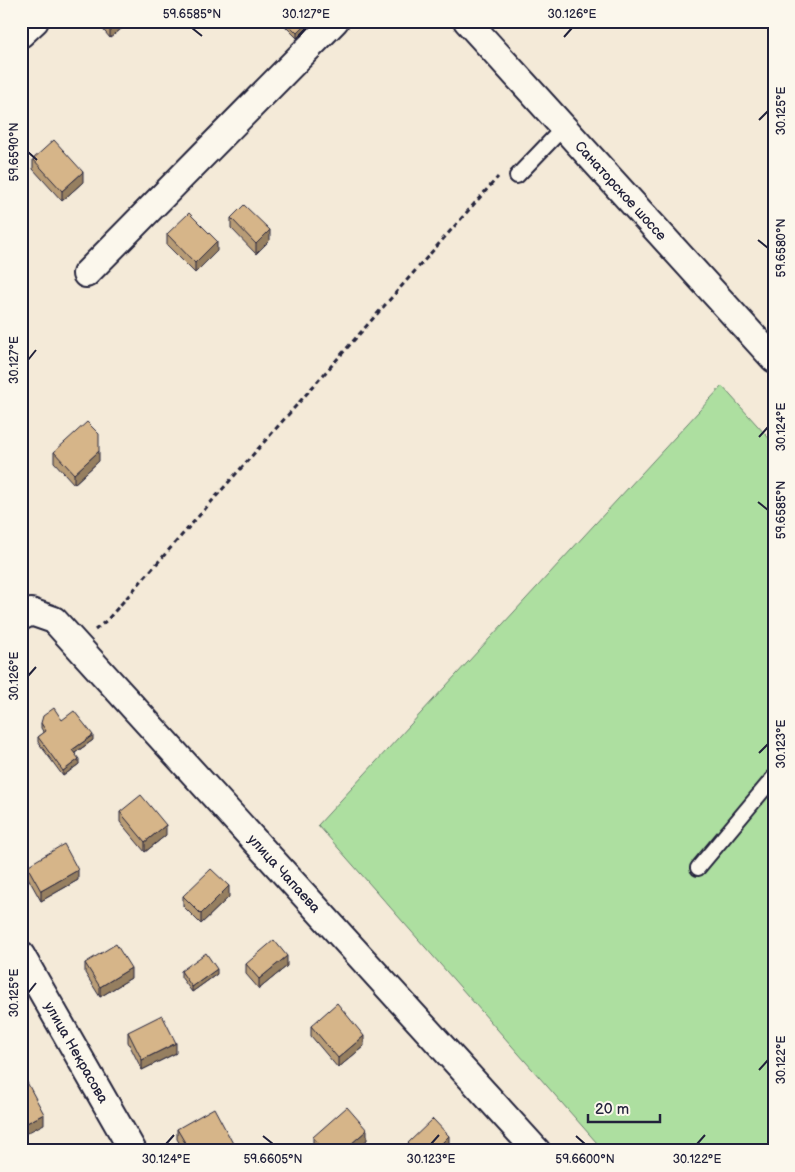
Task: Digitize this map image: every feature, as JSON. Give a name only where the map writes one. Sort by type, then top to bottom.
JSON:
[{"type":"street","points":[[21,34],[36,21]]},
{"type":"street","points":[[86,274],[335,21]]},
{"type":"street","name":"Санаторское шоссе","points":[[467,21],[774,359]]},
{"type":"street","name":"улица Чапаева","points":[[21,617],[31,612],[54,620],[537,1151]]},
{"type":"street","name":"улица Некрасова","points":[[21,955],[133,1151]]},
{"type":"lane","points":[[517,176],[563,128]]},
{"type":"lane","points":[[698,868],[774,777]]},
{"type":"path","points":[[76,645],[107,620],[509,164],[532,160]]},
{"type":"green space","points":[[722,386],[774,444],[774,1151],[604,1151],[318,825]]},
{"type":"building","points":[[105,21],[118,21],[110,28]]},
{"type":"building","points":[[285,21],[309,21],[297,33]]},
{"type":"building","points":[[54,140],[83,172],[62,191],[33,159]]},
{"type":"building","points":[[244,205],[270,230],[256,244],[231,218]]},
{"type":"building","points":[[189,213],[217,241],[195,263],[167,234]]},
{"type":"building","points":[[87,422],[99,434],[99,451],[74,474],[54,452]]},
{"type":"building","points":[[54,708],[62,720],[74,711],[93,735],[72,750],[79,759],[63,771],[38,737],[46,731],[41,723],[43,716]]},
{"type":"building","points":[[141,795],[166,825],[145,842],[120,812]]},
{"type":"building","points":[[64,844],[78,870],[41,891],[27,866]]},
{"type":"building","points":[[211,869],[229,886],[201,914],[183,896]]},
{"type":"building","points":[[274,940],[287,956],[259,979],[246,964]]},
{"type":"building","points":[[116,944],[131,968],[100,987],[85,963]]},
{"type":"building","points":[[206,953],[217,969],[192,987],[181,971]]},
{"type":"building","points":[[337,1003],[364,1036],[338,1058],[311,1026]]},
{"type":"building","points":[[162,1015],[176,1043],[142,1060],[128,1032]]},
{"type":"building","points":[[21,1071],[44,1114],[21,1126]]},
{"type":"building","points":[[347,1107],[367,1130],[343,1151],[325,1151],[313,1137]]},
{"type":"building","points":[[214,1108],[237,1151],[190,1151],[177,1129]]},
{"type":"building","points":[[433,1119],[449,1136],[434,1151],[416,1151],[408,1143]]}]
